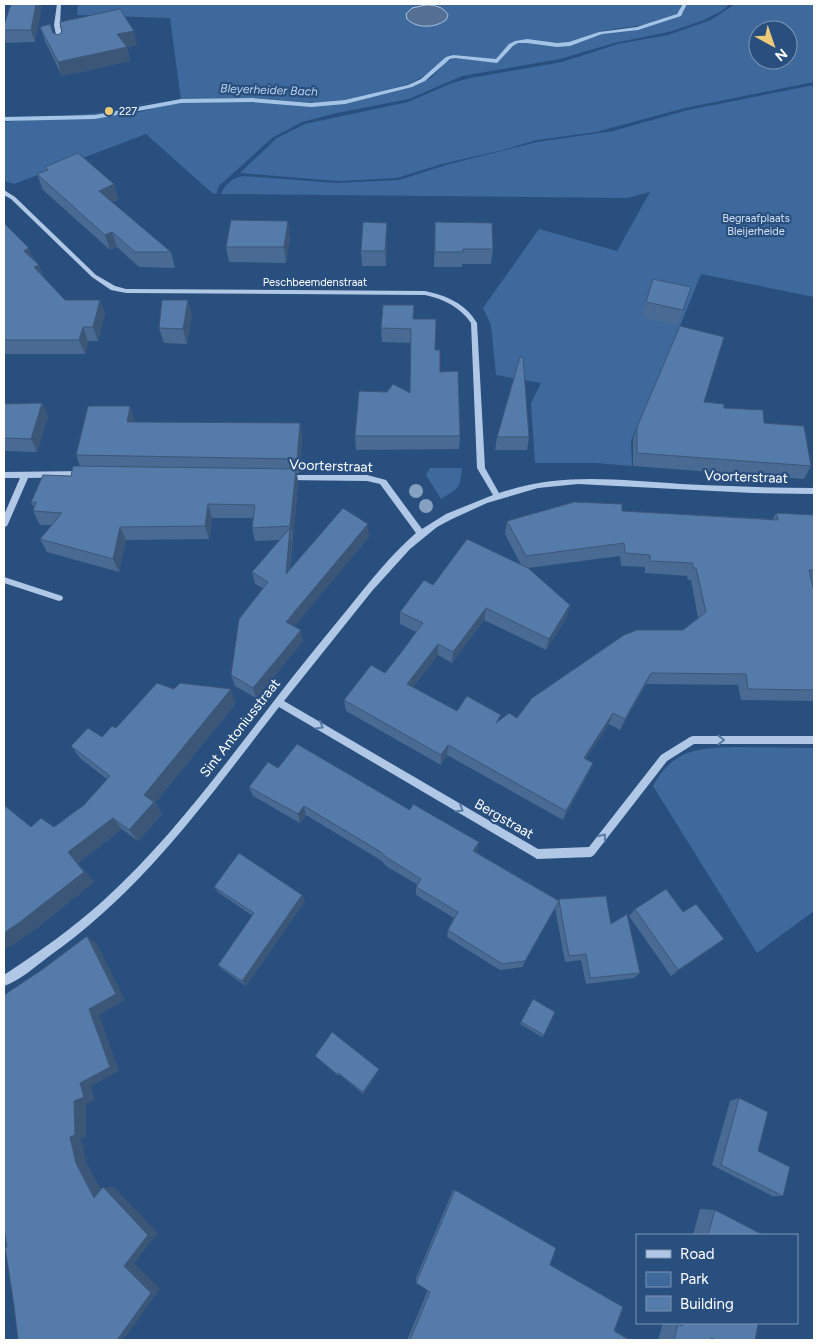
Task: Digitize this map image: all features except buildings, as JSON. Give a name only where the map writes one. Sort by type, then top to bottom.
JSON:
[{"type":"street","points":[[59,4],[57,25],[61,45]]},
{"type":"street","name":"Peschbeemdenstraat","points":[[4,192],[94,276],[112,288],[126,291],[425,293],[446,298],[457,304],[470,316],[474,324],[482,468],[498,497]]},
{"type":"street","points":[[4,475],[90,474]]},
{"type":"street","points":[[4,524],[25,475]]},
{"type":"street","name":"Voorterstraat","points":[[278,477],[376,479],[387,486],[421,534]]},
{"type":"street","name":"Voorterstraat","points":[[498,497],[526,488],[553,483],[573,482],[767,492],[814,491]]},
{"type":"street","name":"Sint Antoniusstraat","points":[[4,981],[48,952],[86,923],[122,891],[187,819],[278,702],[398,555],[421,534],[451,516],[498,497]]},
{"type":"street","points":[[4,580],[59,598]]},
{"type":"street","name":"Bergstraat","points":[[278,702],[536,854],[591,852],[664,758],[693,740],[814,740]]},
{"type":"green space","points":[[78,4],[684,4],[670,18],[659,22],[600,32],[577,41],[557,44],[529,40],[514,42],[495,61],[451,55],[422,77],[409,84],[348,100],[315,103],[250,98],[181,100],[170,18],[77,15]]},
{"type":"green space","points":[[686,4],[730,4],[704,20],[669,32],[614,43],[560,59],[462,76],[409,99],[302,122],[272,138],[219,186],[216,194],[212,193],[146,134],[14,184],[4,181],[4,122],[109,112],[164,99],[94,117],[140,112],[163,105],[181,103],[252,101],[309,106],[350,102],[417,85],[432,77],[445,63],[454,58],[497,62],[518,42],[570,45],[600,34],[645,27],[679,16],[684,12]]},
{"type":"green space","points":[[735,4],[814,4],[814,82],[685,108],[596,132],[537,140],[442,164],[397,178],[338,181],[240,173],[277,138],[305,124],[408,102],[452,83],[470,78],[562,62],[618,44],[668,35],[711,20]]},
{"type":"green space","name":"Begraafplaats Bleijerheide","points":[[814,85],[814,297],[701,274],[659,378],[662,420],[642,415],[631,441],[632,466],[595,463],[535,463],[531,403],[541,383],[496,375],[491,325],[483,308],[539,229],[617,251],[650,192],[627,198],[221,194],[230,182],[244,176],[336,183],[399,180],[446,165],[537,142],[613,131],[688,110]]},
{"type":"green space","points":[[430,468],[462,468],[458,487],[441,499],[426,475]]},
{"type":"green space","points":[[708,748],[814,748],[814,911],[757,953],[653,786],[669,765],[687,753]]},
{"type":"shaded area","points":[[426,5],[442,8],[448,15],[446,20],[437,25],[421,26],[407,19],[406,14],[412,8]]},
{"type":"waterway","name":"Bleyerheider Bach","points":[[4,119],[95,117],[181,101],[252,100],[311,105],[345,102],[410,86],[423,80],[448,58],[455,56],[497,61],[511,45],[517,42],[570,44],[601,33],[638,28],[679,15],[685,4]]},
{"type":"place","name":"227","points":[[109,111]]}]
